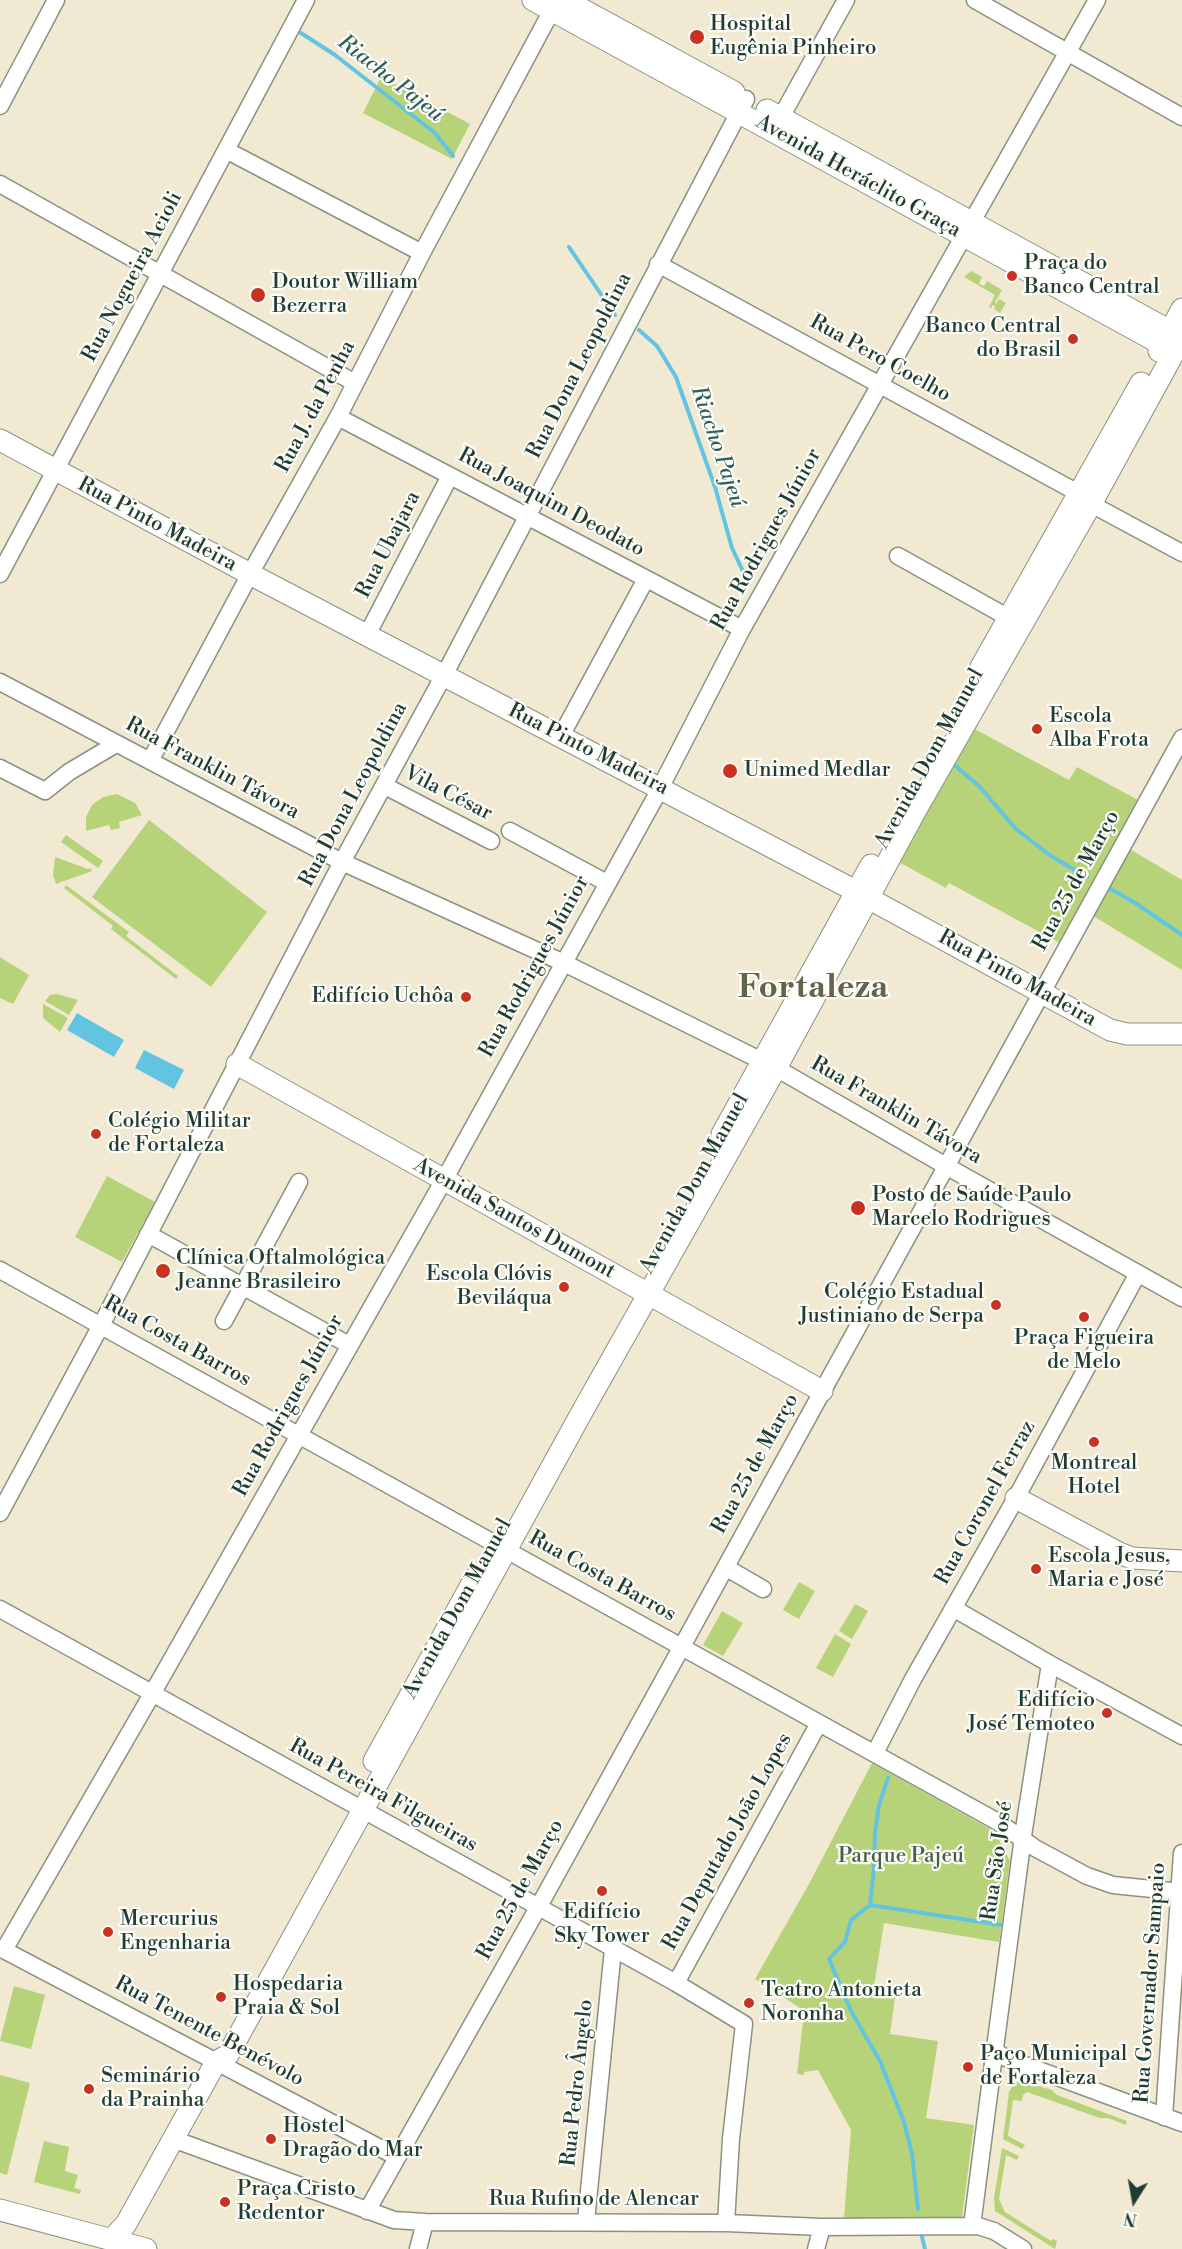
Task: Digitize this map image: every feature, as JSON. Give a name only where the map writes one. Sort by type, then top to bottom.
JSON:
[{"type":"main road","name":"Avenida Heráclito Graça","points":[[533,0],[559,5],[591,6],[742,105]]},
{"type":"main road","name":"Avenida Heráclito Graça","points":[[559,5],[1174,344]]},
{"type":"main road","name":"Avenida Dom Manuel","points":[[863,895],[917,808],[1085,499],[1174,344],[1182,309]]},
{"type":"main road","name":"Rua Pinto Madeira","points":[[0,440],[250,574],[660,787],[1119,1033],[1182,1034]]},
{"type":"main road","name":"Avenida Dom Manuel","points":[[117,2241],[216,2062],[228,2055],[357,1807],[863,895],[1009,618],[1085,499]]},
{"type":"main road","name":"Avenida Santos Dumont","points":[[237,1064],[822,1391]]},
{"type":"main road","points":[[1016,1498],[1132,1558],[1182,1561]]},
{"type":"main road","points":[[0,2210],[146,2249]]},
{"type":"street","points":[[0,106],[56,0]]},
{"type":"street","name":"Rua Nogueira Acioli","points":[[0,574],[306,0]]},
{"type":"street","points":[[777,124],[846,0]]},
{"type":"street","points":[[975,0],[1182,117]]},
{"type":"street","name":"Rua Rodrigues Júnior","points":[[2,1949],[152,1694],[443,1180],[564,963],[599,879],[660,787],[742,629],[1097,0]]},
{"type":"street","name":"Rua J. da Penha","points":[[150,761],[250,574],[338,417],[422,253],[559,5]]},
{"type":"street","name":"Rua Dona Leopoldina","points":[[0,1513],[101,1325],[342,862],[444,675],[742,105]]},
{"type":"street","points":[[226,150],[422,253]]},
{"type":"street","points":[[0,184],[355,383]]},
{"type":"street","name":"Rua Pero Coelho","points":[[658,264],[1182,553]]},
{"type":"street","name":"Rua Joaquim Deodato","points":[[338,417],[742,629]]},
{"type":"street","name":"Rua Ubajara","points":[[367,635],[450,476]]},
{"type":"street","points":[[898,556],[1009,618]]},
{"type":"street","points":[[561,736],[646,579]]},
{"type":"street","name":"Rua Franklin Távora","points":[[0,682],[342,862],[564,963],[769,1064],[1137,1275],[1182,1298]]},
{"type":"street","name":"Rua 25 de Março","points":[[367,2211],[537,1908],[1182,738]]},
{"type":"street","points":[[0,768],[45,791],[69,772],[116,744]]},
{"type":"street","name":"Vila César","points":[[385,786],[491,842]]},
{"type":"street","points":[[510,831],[599,879]]},
{"type":"street","points":[[224,1321],[299,1182]]},
{"type":"street","points":[[148,1234],[349,1345]]},
{"type":"street","name":"Rua Costa Barros","points":[[0,1270],[875,1753],[998,1822],[1023,1840],[1066,1865],[1113,1886],[1181,1891]]},
{"type":"street","name":"Rua Coronel Ferraz","points":[[875,1753],[913,1679],[1016,1498],[1137,1275]]},
{"type":"street","points":[[732,1571],[763,1589]]},
{"type":"street","points":[[953,1608],[1182,1736]]},
{"type":"street","name":"Rua Pereira Filgueiras","points":[[0,1609],[676,1983],[744,2024],[731,2139],[726,2223]]},
{"type":"street","name":"Rua São José","points":[[972,2226],[1000,2061],[995,2048],[1050,1664]]},
{"type":"street","name":"Rua Deputado João Lopes","points":[[676,1983],[819,1723]]},
{"type":"street","name":"Rua Governador Sampaio","points":[[1164,2117],[1182,1853]]},
{"type":"street","name":"Rua Tenente Benévolo","points":[[2,1949],[397,2157]]},
{"type":"street","name":"Rua Pedro Ângelo","points":[[586,2221],[614,1949]]},
{"type":"street","points":[[1000,2061],[1182,2123]]},
{"type":"street","name":"Rua Rufino de Alencar","points":[[173,2139],[394,2220],[726,2223],[822,2227],[972,2226],[994,2231],[1023,2249]]},
{"type":"street","points":[[418,2249],[424,2222]]},
{"type":"street","points":[[816,2249],[822,2227]]},
{"type":"green space","points":[[381,77],[470,124],[452,159],[363,113]]},
{"type":"green space","points":[[971,271],[982,277],[979,284],[984,286],[987,281],[1002,290],[995,302],[996,304],[999,299],[1006,303],[1000,313],[994,309],[995,306],[989,307],[995,295],[964,277]]},
{"type":"green space","points":[[971,727],[1069,780],[1077,767],[1138,800],[1060,943],[949,883],[946,888],[897,861]]},
{"type":"green space","points":[[117,794],[135,803],[142,815],[119,822],[120,828],[111,830],[109,825],[86,831],[86,817],[92,805],[103,797]]},
{"type":"green space","points":[[149,820],[267,912],[211,987],[92,897]]},
{"type":"green space","points":[[66,835],[103,861],[98,868],[61,842]]},
{"type":"green space","points":[[1128,848],[1182,880],[1182,970],[1090,914]]},
{"type":"green space","points":[[55,857],[88,869],[91,868],[92,871],[56,884],[53,875]]},
{"type":"green space","points":[[66,885],[129,932],[126,936],[178,976],[176,979],[111,929],[113,926],[64,888]]},
{"type":"green space","points":[[0,957],[29,975],[13,1004],[0,998]]},
{"type":"green space","points":[[57,994],[78,1000],[69,1015],[45,1001],[50,995]]},
{"type":"green space","points":[[43,1004],[68,1018],[60,1032],[43,1018]]},
{"type":"green space","points":[[107,1176],[155,1202],[122,1262],[75,1237]]},
{"type":"green space","points":[[799,1582],[815,1591],[799,1619],[783,1610]]},
{"type":"green space","points":[[855,1604],[868,1611],[852,1639],[839,1631]]},
{"type":"green space","points":[[722,1611],[743,1623],[723,1656],[703,1645]]},
{"type":"green space","points":[[835,1634],[851,1644],[833,1677],[816,1668]]},
{"type":"green space","name":"Parque Pajeú","points":[[872,1763],[995,1832],[1010,1861],[999,1942],[884,1923],[874,1986],[896,1990],[890,2034],[938,2041],[926,2118],[974,2125],[962,2217],[958,2221],[844,2218],[851,2130],[818,2070],[804,2072],[804,2075],[797,2074],[803,2021],[800,2008],[755,1979],[809,1884]]},
{"type":"green space","points":[[14,1986],[45,1995],[31,2049],[0,2041]]},
{"type":"green space","points":[[0,2075],[30,2083],[7,2175],[0,2173]]},
{"type":"green space","points":[[1021,2081],[1052,2090],[1057,2095],[1127,2121],[1126,2125],[1027,2092],[1023,2095],[1022,2101],[1013,2100],[1008,2136],[1025,2145],[1022,2149],[1003,2139],[1009,2092],[1014,2083]]},
{"type":"green space","points":[[44,2141],[69,2147],[65,2171],[78,2175],[74,2188],[81,2190],[80,2194],[34,2182]]},
{"type":"green space","points":[[1002,2148],[1019,2156],[1017,2160],[1006,2155],[999,2199],[1005,2212],[1051,2241],[1053,2239],[1057,2241],[1055,2249],[995,2211],[994,2198]]},
{"type":"water","points":[[77,1013],[124,1040],[114,1057],[67,1030]]},
{"type":"water","points":[[144,1050],[184,1070],[174,1089],[135,1068]]},
{"type":"waterway","name":"Riacho Pajeú","points":[[301,33],[335,55],[435,133],[453,156]]},
{"type":"waterway","name":"Riacho Pajeú","points":[[569,247],[615,315]]},
{"type":"waterway","name":"Riacho Pajeú","points":[[639,330],[657,346],[676,377],[715,487],[732,548],[749,584]]},
{"type":"waterway","name":"Riacho Pajeú","points":[[952,763],[980,787],[1016,829],[1051,856],[1087,877]]},
{"type":"waterway","name":"Riacho Pajeú","points":[[1109,888],[1182,935]]},
{"type":"waterway","name":"Riacho Pajeú","points":[[870,1905],[875,1832],[879,1805],[888,1778]]},
{"type":"waterway","name":"Riacho Pajeú","points":[[918,2209],[912,2154],[904,2122],[880,2061],[851,2011],[829,1959],[845,1942],[851,1920],[870,1905],[1001,1925]]},
{"type":"waterway","name":"Riacho Pajeú","points":[[922,2237],[925,2249]]},
{"type":"place","name":"Hospital Eugênia Pinheiro","points":[[697,37]]},
{"type":"place","name":"Praça do Banco Central","points":[[1012,276]]},
{"type":"place","name":"Doutor William Bezerra","points":[[258,295]]},
{"type":"place","name":"Banco Central do Brasil","points":[[1073,339]]},
{"type":"place","name":"Escola Alba Frota","points":[[1037,729]]},
{"type":"place","name":"Unimed Medlar","points":[[730,771]]},
{"type":"place","name":"Edifício Uchôa","points":[[466,997]]},
{"type":"place","name":"Colégio Militar de Fortaleza","points":[[96,1134]]},
{"type":"place","name":"Posto de Saúde Paulo Marcelo Rodrigues","points":[[858,1208]]},
{"type":"place","name":"Clínica Oftalmológica Jeanne Brasileiro","points":[[163,1271]]},
{"type":"place","name":"Escola Clóvis Beviláqua","points":[[564,1287]]},
{"type":"place","name":"Colégio Estadual Justiniano de Serpa","points":[[996,1305]]},
{"type":"place","name":"Praça Figueira de Melo","points":[[1084,1317]]},
{"type":"place","name":"Montreal Hotel","points":[[1094,1442]]},
{"type":"place","name":"Escola Jesus, Maria e José","points":[[1036,1569]]},
{"type":"place","name":"Edifício José Temoteo","points":[[1107,1713]]},
{"type":"place","name":"Edifício Sky Tower","points":[[602,1891]]},
{"type":"place","name":"Mercurius Engenharia","points":[[108,1932]]},
{"type":"place","name":"Hospedaria Praia & Sol","points":[[221,1997]]},
{"type":"place","name":"Teatro Antonieta Noronha","points":[[749,2003]]},
{"type":"place","name":"Paço Municipal de Fortaleza","points":[[968,2067]]},
{"type":"place","name":"Seminário da Prainha","points":[[89,2089]]},
{"type":"place","name":"Hostel Dragão do Mar","points":[[271,2139]]},
{"type":"place","name":"Praça Cristo Redentor","points":[[225,2202]]},
{"type":"district","name":"Fortaleza","points":[[813,989]]}]
